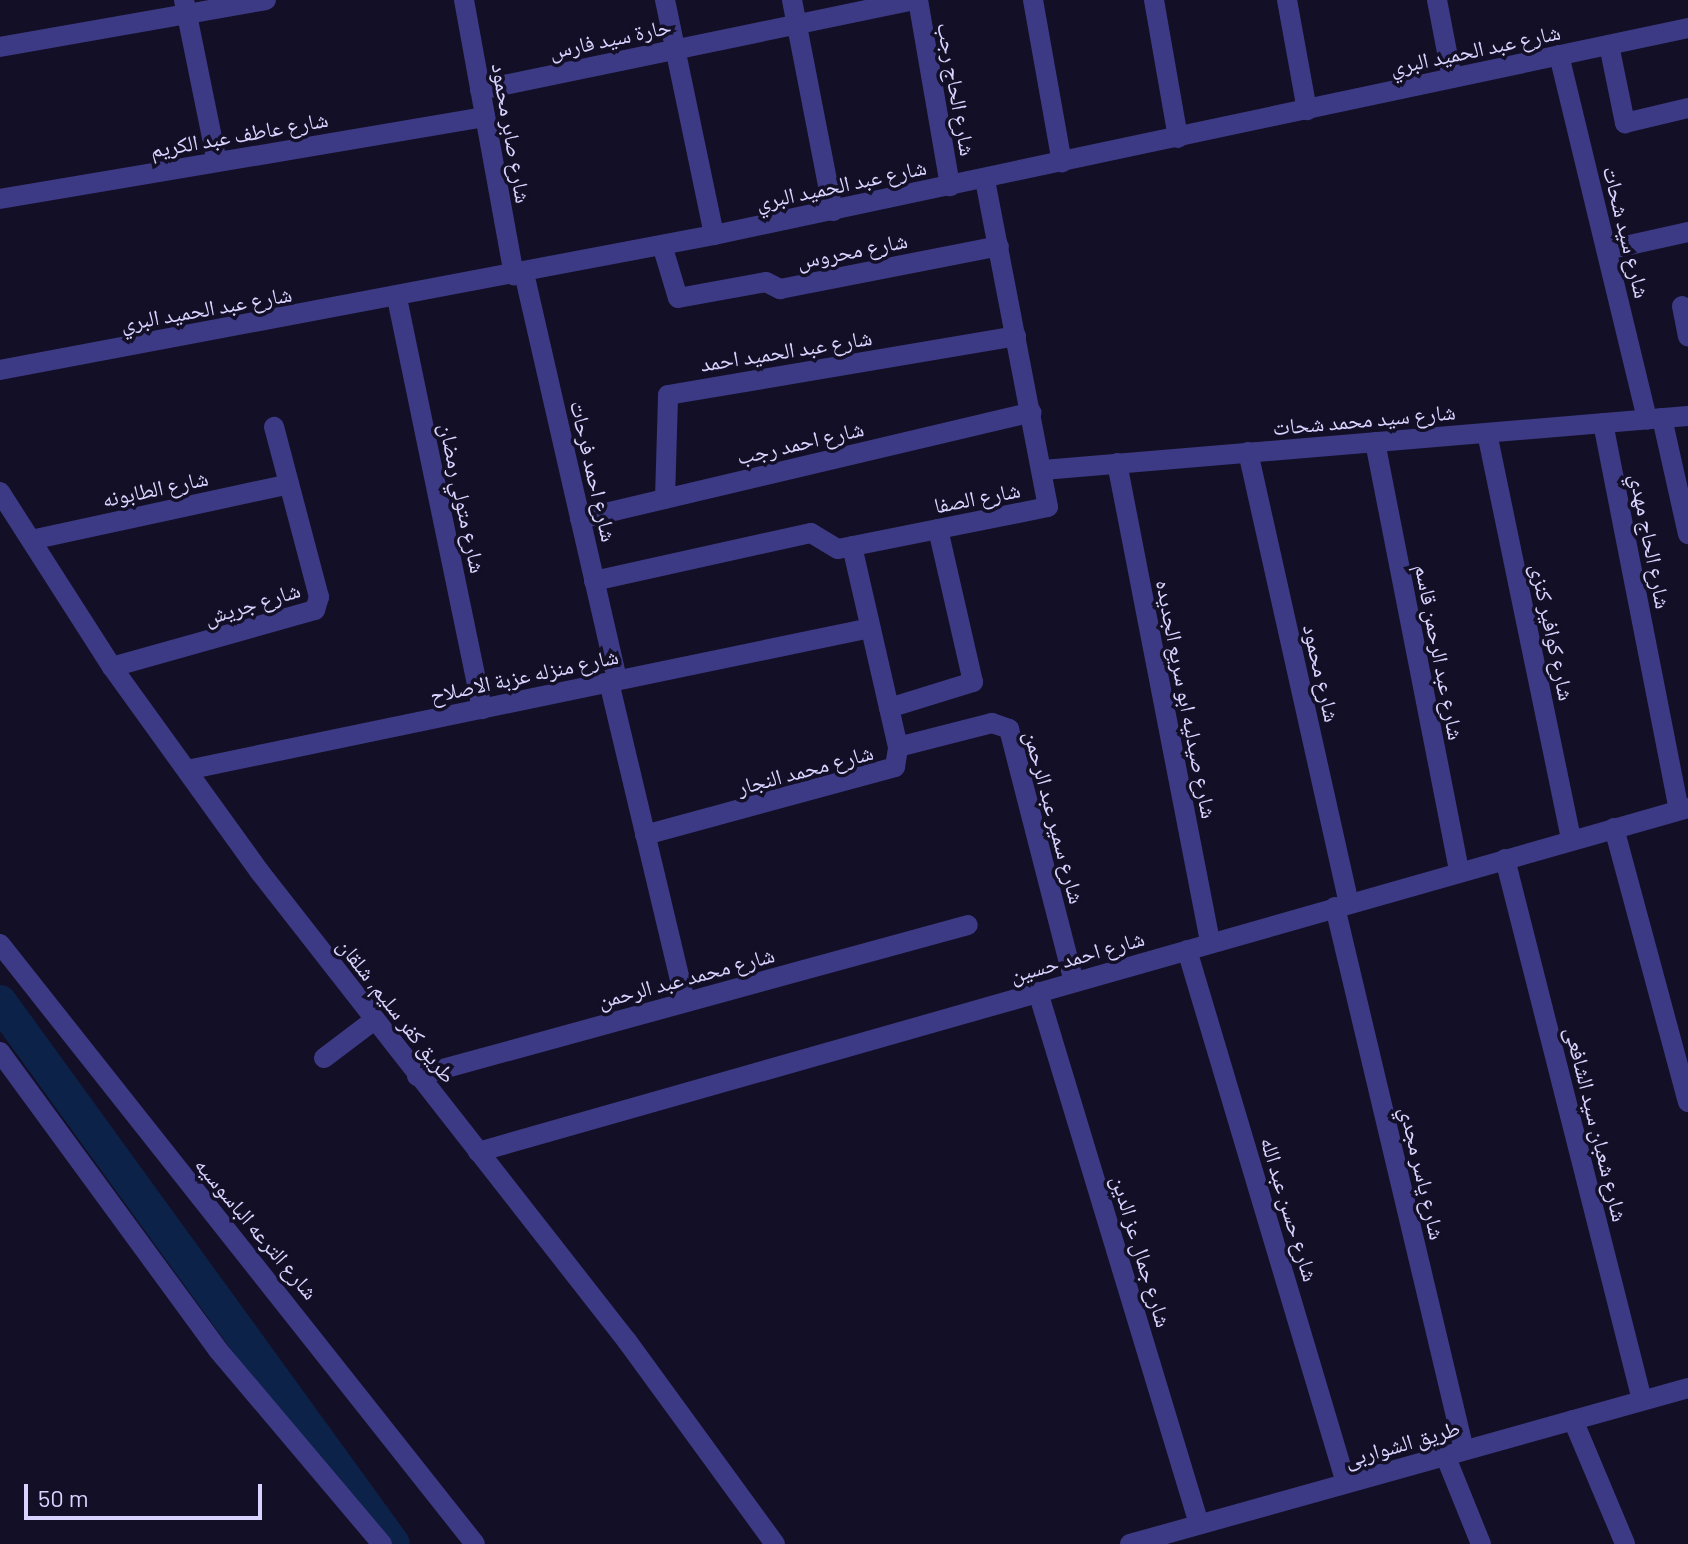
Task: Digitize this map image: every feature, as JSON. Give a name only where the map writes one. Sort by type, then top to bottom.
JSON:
[{"type":"street","points":[[1,40],[185,7],[266,0]]},
{"type":"street","name":"شارع صابر محمود","points":[[464,0],[485,117],[519,274]]},
{"type":"street","points":[[665,0],[714,235]]},
{"type":"street","points":[[792,0],[833,211]]},
{"type":"street","name":"حارة سيد فارس","points":[[480,90],[917,0]]},
{"type":"street","name":"شارع الحاج رجب","points":[[917,0],[950,186]]},
{"type":"street","points":[[1033,0],[1062,162]]},
{"type":"street","points":[[1154,0],[1178,138]]},
{"type":"street","points":[[1287,0],[1307,110]]},
{"type":"street","points":[[1437,0],[1452,78]]},
{"type":"street","points":[[185,7],[217,162]]},
{"type":"street","name":"شارع عبد الحميد البري","points":[[0,370],[397,298],[833,211],[1688,28]]},
{"type":"street","points":[[1609,45],[1625,123],[1688,108]]},
{"type":"street","name":"شارع سيد شحات","points":[[1559,55],[1607,250],[1688,534]]},
{"type":"street","name":"شارع عاطف عبد الكريم","points":[[0,199],[485,117]]},
{"type":"street","name":"شارع الصفا","points":[[594,581],[811,533],[834,549],[1048,507],[985,179]]},
{"type":"street","points":[[1607,250],[1688,232]]},
{"type":"street","name":"شارع محروس","points":[[662,245],[678,298],[766,282],[780,289],[999,246]]},
{"type":"street","name":"شارع احمد فرحات","points":[[519,274],[580,519],[645,835],[685,1002]]},
{"type":"street","name":"شارع متولي رمضان","points":[[397,298],[482,709]]},
{"type":"street","points":[[1682,306],[1688,336]]},
{"type":"street","name":"شارع عبد الحميد احمد","points":[[665,499],[663,403],[673,393],[1016,336]]},
{"type":"street","name":"شارع احمد رجب","points":[[580,519],[1032,412]]},
{"type":"street","name":"شارع سيد محمد شحات","points":[[1043,470],[1688,416]]},
{"type":"street","name":"شارع الحاج مهدي","points":[[1603,423],[1684,809]]},
{"type":"street","name":"شارع جريش","points":[[112,667],[315,610],[319,597],[274,427]]},
{"type":"street","name":"شارع كوافير كنزى","points":[[1487,433],[1571,840]]},
{"type":"street","name":"شارع عبد الرحمن قاسم","points":[[1375,442],[1459,872]]},
{"type":"street","name":"شارع محمود","points":[[1248,452],[1342,905]]},
{"type":"street","name":"شارع صيدليه ابو سريع الجديده","points":[[1117,463],[1210,943]]},
{"type":"street","name":"شارع الطابونه","points":[[31,540],[289,484]]},
{"type":"street","name":"طريق كفر سليم, شلقان","points":[[0,492],[112,667],[187,770],[373,1021],[478,1152],[775,1544]]},
{"type":"street","points":[[889,708],[973,682],[938,529]]},
{"type":"street","name":"شارع محمد النجار","points":[[645,835],[884,774],[898,761],[898,747],[852,546]]},
{"type":"street","name":"شارع منزله عزبة الاصلاح","points":[[187,770],[870,628]]},
{"type":"street","name":"شارع سمير عبد الرحمن","points":[[898,747],[992,723],[1009,729],[1074,982]]},
{"type":"street","name":"شارع احمد حسين","points":[[478,1152],[1684,809]]},
{"type":"street","points":[[1614,828],[1688,1102]]},
{"type":"street","name":"شارع شعبان سيد الشافعى","points":[[1505,859],[1642,1400]]},
{"type":"street","name":"شارع ياسر مجدي","points":[[1342,905],[1455,1453],[1481,1544]]},
{"type":"street","name":"شارع محمد عبد الرحمن","points":[[417,1076],[968,925]]},
{"type":"street","name":"شارع الترعه الباسوسيه","points":[[0,944],[475,1544]]},
{"type":"street","name":"شارع حسن عبد الله","points":[[1187,950],[1346,1483]]},
{"type":"street","name":"شارع جمال عز الدين","points":[[1038,992],[1199,1531]]},
{"type":"street","points":[[324,1058],[373,1021]]},
{"type":"street","points":[[0,1052],[218,1350],[382,1544]]},
{"type":"street","name":"طريق الشواربى","points":[[1130,1544],[1199,1531],[1346,1483],[1688,1388]]},
{"type":"street","points":[[1573,1420],[1625,1544]]},
{"type":"waterway","points":[[0,1002],[393,1544]]}]
